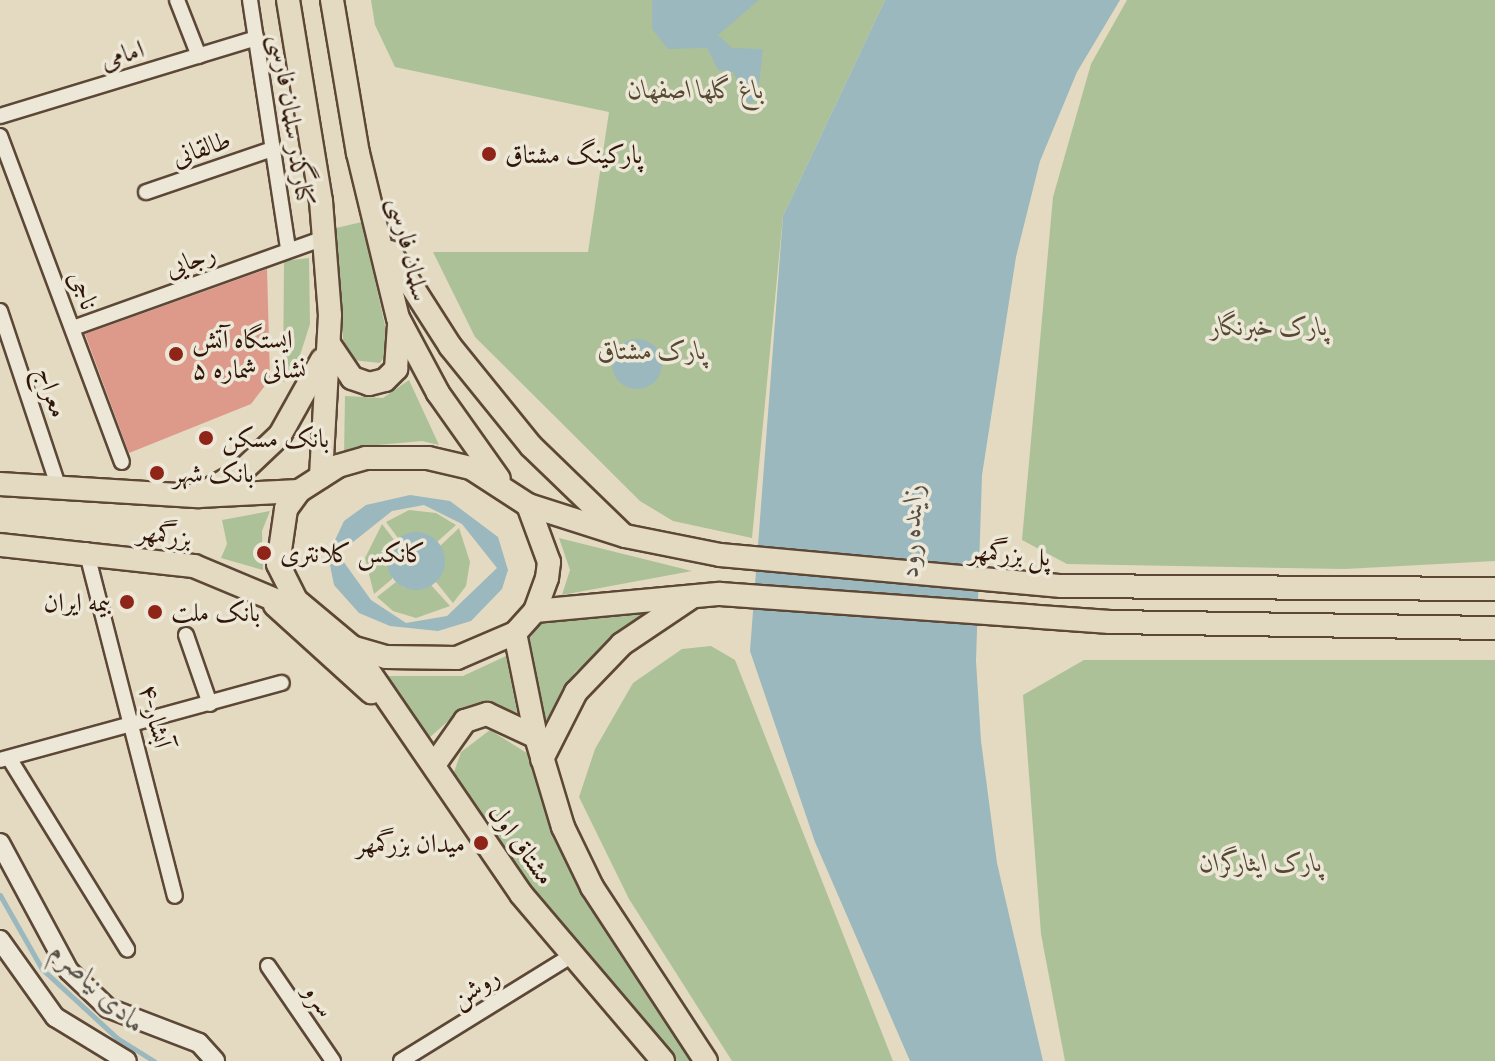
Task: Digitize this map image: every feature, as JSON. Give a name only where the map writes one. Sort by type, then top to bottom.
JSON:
[{"type":"main road","points":[[288,0],[324,238],[329,344],[321,477]]},
{"type":"main road","name":"سلمان فارسی","points":[[332,0],[358,153],[384,243],[398,318],[438,393],[502,483]]},
{"type":"main road","points":[[384,243],[450,346],[523,436],[625,536]]},
{"type":"main road","points":[[329,344],[352,378],[369,384],[385,380],[400,349],[398,318]]},
{"type":"main road","points":[[199,496],[242,471],[280,435],[329,344]]},
{"type":"main road","points":[[403,456],[471,468],[502,483],[528,505],[549,562],[535,611],[515,633],[457,658],[427,661],[352,647],[296,600],[278,564],[279,535],[299,491],[321,477],[366,458],[403,456]]},
{"type":"main road","name":"بزرگمهر","points":[[0,484],[199,496],[299,491]]},
{"type":"main road","name":"پل بزرگمهر","points":[[528,505],[625,536],[720,555],[1062,586],[1495,589]]},
{"type":"main road","name":"بزرگمهر","points":[[0,545],[86,550],[194,566],[256,588],[312,616]]},
{"type":"main road","points":[[256,588],[392,711]]},
{"type":"main road","points":[[535,611],[709,594],[1063,619],[1495,628]]},
{"type":"main road","points":[[434,765],[458,727],[487,714],[539,748],[585,682],[622,644],[709,594]]},
{"type":"main road","name":"مشتاق اول","points":[[515,633],[539,748],[563,827],[592,887],[706,1061]]},
{"type":"main road","name":"مشتاق اول","points":[[352,647],[392,711],[434,765],[521,894],[663,1061]]},
{"type":"street","points":[[177,0],[199,56]]},
{"type":"street","name":"کنارگذر سلمان فارسی","points":[[250,0],[288,247]]},
{"type":"street","name":"امامی","points":[[0,116],[256,38]]},
{"type":"street","name":"ناجی","points":[[0,136],[122,462]]},
{"type":"street","name":"طالقانی","points":[[146,192],[272,149]]},
{"type":"street","name":"رجایی","points":[[73,328],[288,247],[324,238]]},
{"type":"street","name":"معراج","points":[[0,311],[59,488]]},
{"type":"street","name":"۴-آبشار","points":[[86,550],[135,726],[175,896]]},
{"type":"street","points":[[186,635],[210,704]]},
{"type":"street","points":[[127,949],[5,759],[135,726],[282,683]]},
{"type":"street","points":[[0,843],[69,971],[108,1008],[199,1043],[215,1061]]},
{"type":"street","points":[[0,940],[55,1017],[122,1059]]},
{"type":"street","name":"روشن","points":[[401,1061],[574,954]]},
{"type":"street","name":"سرو","points":[[268,966],[333,1061]]},
{"type":"green space","name":"پارک مشتاق","points":[[371,0],[885,0],[783,216],[752,538],[673,521],[640,501],[475,337],[433,252],[588,252],[609,112],[395,67],[375,25]]},
{"type":"green space","name":"پارک خبرنگار","points":[[1127,0],[1495,0],[1495,561],[1345,569],[1067,564],[1022,540],[1053,197],[1091,64]]},
{"type":"green space","points":[[362,222],[390,348],[380,363],[352,360],[343,339],[336,228]]},
{"type":"green space","points":[[309,258],[310,324],[293,377],[283,382],[284,261]]},
{"type":"green space","points":[[409,380],[439,445],[422,441],[367,446],[344,457],[345,396],[383,398]]},
{"type":"green space","points":[[409,510],[436,513],[456,525],[437,542],[427,535],[398,538],[386,522]]},
{"type":"green space","points":[[270,511],[262,531],[263,570],[221,558],[227,544],[222,520]]},
{"type":"green space","points":[[382,524],[395,541],[392,579],[374,594],[365,558]]},
{"type":"green space","points":[[459,528],[470,562],[466,586],[453,603],[436,582],[440,546]]},
{"type":"green space","points":[[559,538],[692,571],[562,595],[570,570]]},
{"type":"green space","points":[[396,582],[405,588],[431,585],[450,606],[416,618],[393,611],[377,597]]},
{"type":"green space","points":[[651,608],[575,672],[545,722],[528,641],[542,621]]},
{"type":"green space","points":[[711,646],[735,660],[893,1061],[732,1061],[629,899],[579,797],[595,749],[633,683],[682,649]]},
{"type":"green space","points":[[506,656],[517,712],[479,706],[456,714],[429,738],[388,676],[463,676]]},
{"type":"green space","name":"پارک ایثارگران","points":[[1084,660],[1495,660],[1495,1061],[1065,1061],[1041,934],[1023,695]]},
{"type":"green space","points":[[490,730],[530,755],[568,864],[698,1061],[672,1061],[550,913],[461,790],[454,772],[461,752]]},
{"type":"water","points":[[652,0],[759,0],[718,35],[732,48],[763,49],[757,101],[748,103],[733,72],[718,70],[707,48],[668,49],[652,29]]},
{"type":"water","name":"زاینده رود","points":[[885,0],[1120,0],[1077,72],[1040,161],[1016,257],[982,475],[976,661],[981,741],[997,863],[1043,1061],[910,1061],[815,842],[750,651],[783,216]]},
{"type":"water","points":[[637,339],[655,346],[662,364],[655,382],[637,389],[619,382],[612,364],[619,346]]},
{"type":"water","points":[[410,495],[450,501],[498,537],[508,570],[502,589],[471,621],[438,631],[390,626],[359,613],[334,585],[328,555],[344,521],[366,505]],"holes":[[[424,505],[462,524],[497,568],[447,616],[406,623],[371,600],[338,554],[392,511]]]},
{"type":"water","points":[[416,532],[427,534],[436,541],[443,550],[443,572],[436,581],[427,588],[416,590],[405,588],[396,581],[389,572],[387,561],[389,550],[396,541],[405,534]]},
{"type":"building","name":"ایستگاه آتش نشانی شماره ۵","points":[[267,269],[270,379],[251,404],[129,453],[85,334]]},
{"type":"waterway","name":"مادی نیاصرم","points":[[0,895],[42,969],[117,1038],[154,1061]]},
{"type":"place","name":"پارکینگ مشتاق","points":[[489,154]]},
{"type":"place","name":"ایستگاه آتش نشانی شماره ۵","points":[[176,354]]},
{"type":"place","name":"بانک مسکن","points":[[206,438]]},
{"type":"place","name":"بانک شهر","points":[[157,473]]},
{"type":"place","name":"کانکس کلانتری","points":[[264,553]]},
{"type":"place","name":"بیمه ایران","points":[[127,602]]},
{"type":"place","name":"بانک ملت","points":[[155,612]]},
{"type":"place","name":"میدان بزرگمهر","points":[[481,843]]},
{"type":"park label","name":"باغ گلها اصفهان","points":[[696,89]]}]
